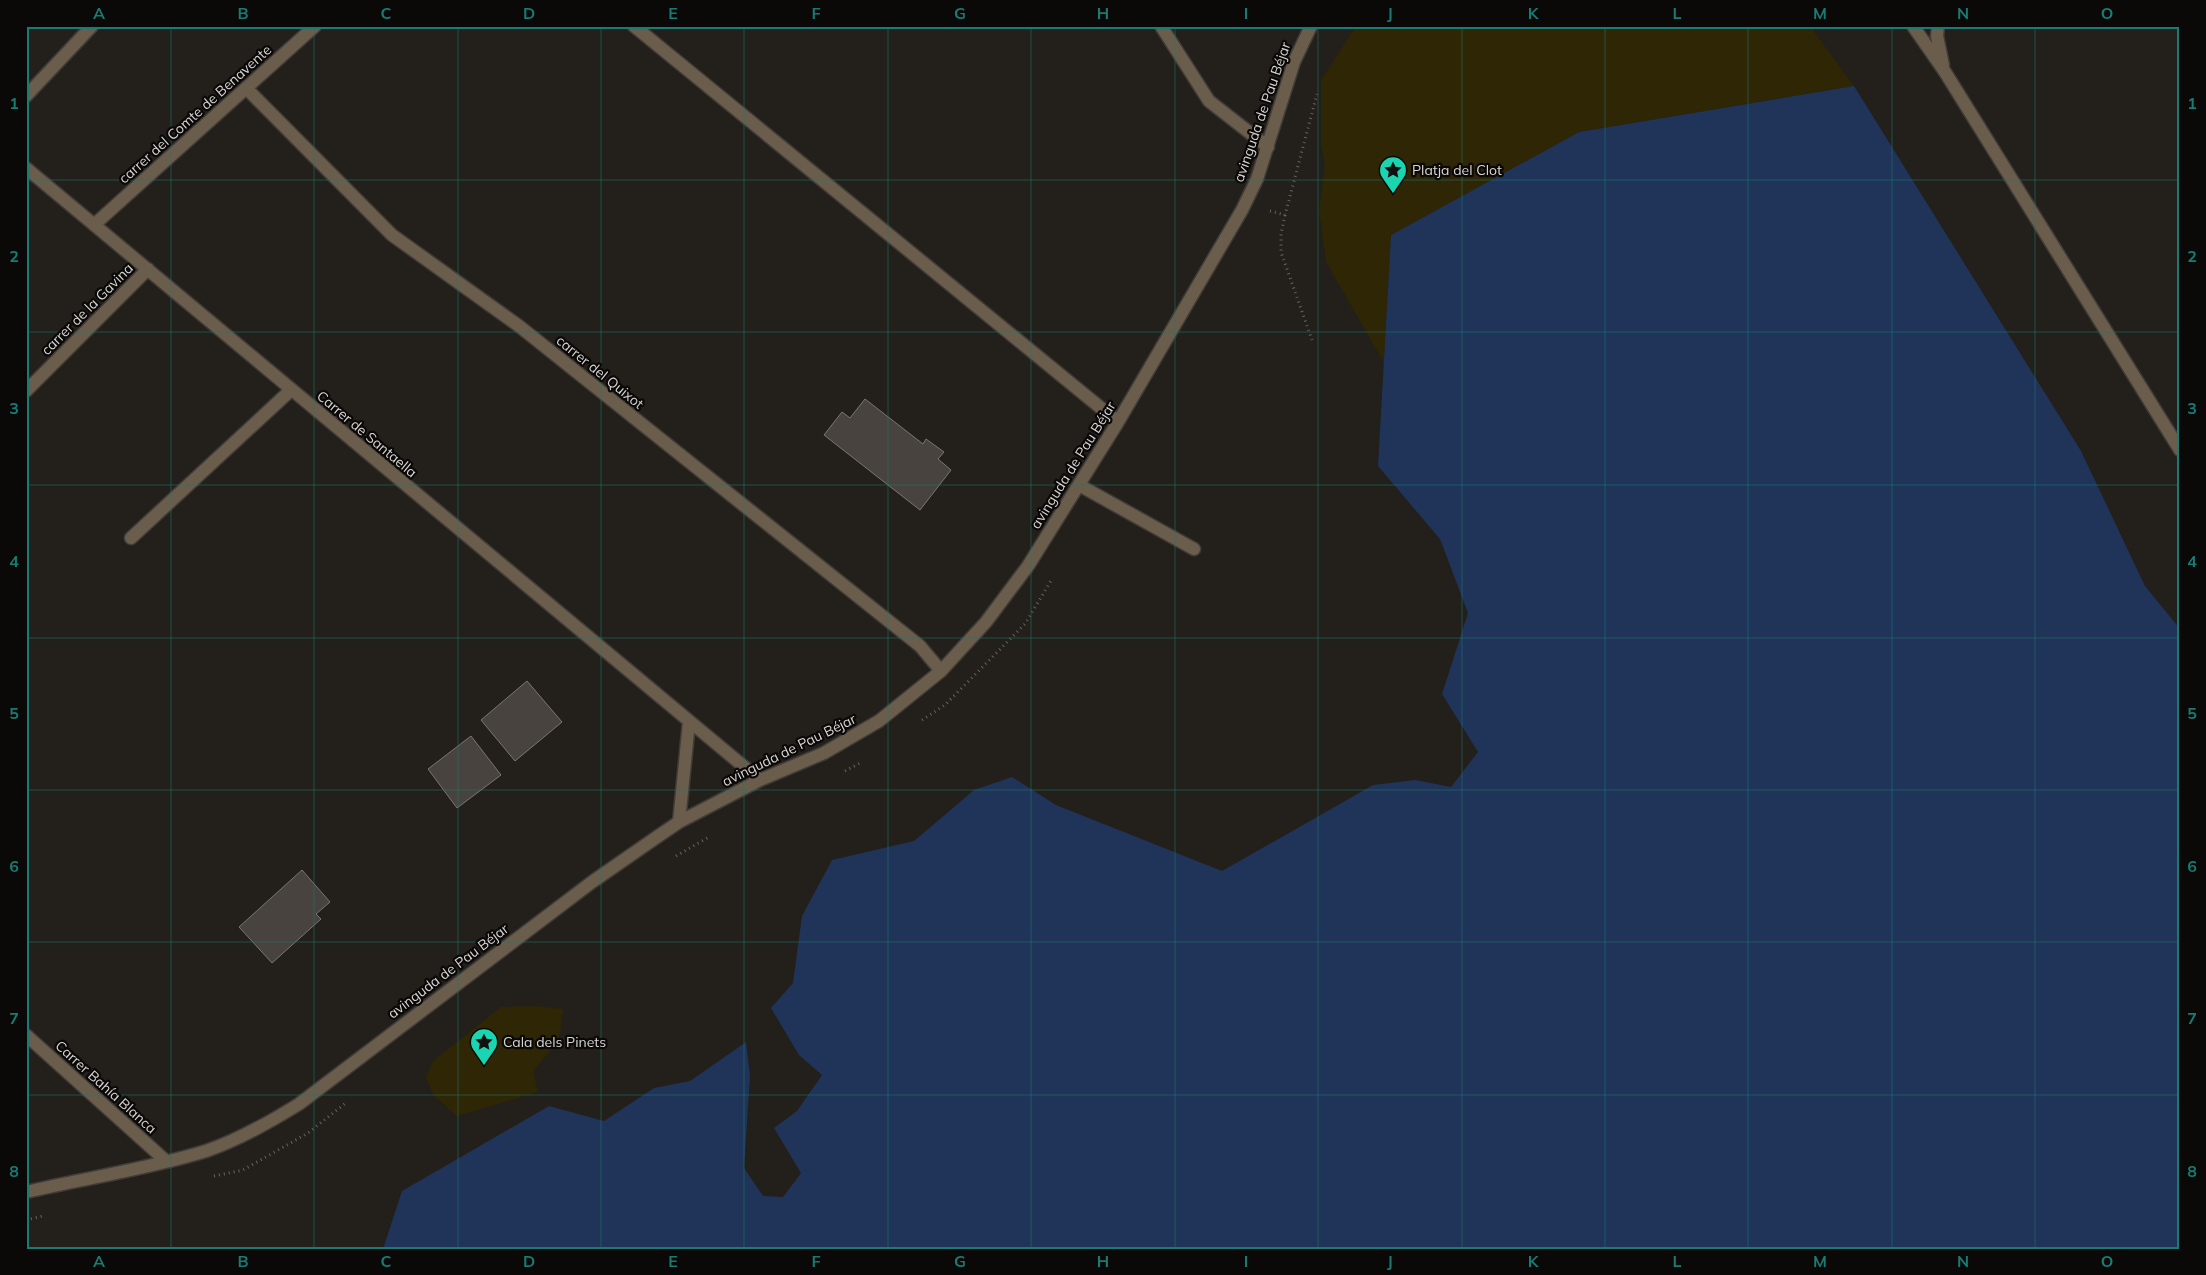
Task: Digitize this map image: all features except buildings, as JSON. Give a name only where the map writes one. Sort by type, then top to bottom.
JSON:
[{"type":"street","points":[[26,96],[92,26]]},
{"type":"street","name":"carrer del Comte de Benavente","points":[[95,224],[315,26]]},
{"type":"street","points":[[634,26],[1118,422]]},
{"type":"street","points":[[1161,26],[1209,101],[1268,146]]},
{"type":"street","name":"avinguda de Pau Béjar","points":[[26,1192],[207,1150],[246,1134],[299,1104],[584,888],[679,822],[760,780],[824,752],[879,721],[941,671],[986,622],[1028,566],[1118,422],[1242,210],[1257,179],[1294,62],[1311,26]]},
{"type":"street","points":[[1914,26],[1945,72],[2180,450]]},
{"type":"street","points":[[1938,26],[1937,36],[1945,72]]},
{"type":"street","name":"carrer del Quixot","points":[[246,88],[392,235],[519,326],[920,646],[941,671]]},
{"type":"street","name":"Carrer de Santaella","points":[[26,168],[760,780]]},
{"type":"street","name":"carrer de la Gavina","points":[[26,391],[148,269]]},
{"type":"street","points":[[130,538],[291,390]]},
{"type":"street","points":[[1079,485],[1194,549]]},
{"type":"street","points":[[679,822],[689,722]]},
{"type":"street","name":"Carrer Bahía Blanca","points":[[26,1035],[166,1161]]},
{"type":"path","points":[[1312,340],[1281,252],[1281,234],[1317,94]]},
{"type":"path","points":[[1266,217],[1272,202]]},
{"type":"path","points":[[1270,211],[1285,215]]},
{"type":"path","points":[[922,721],[945,705],[1025,624],[1055,573]]},
{"type":"path","points":[[843,772],[868,758]]},
{"type":"path","points":[[670,860],[710,837]]},
{"type":"path","points":[[204,1178],[243,1170],[308,1133],[354,1095]]},
{"type":"path","points":[[26,1220],[45,1216]]},
{"type":"sand","name":"Platja del Clot","points":[[1356,26],[1810,26],[1854,86],[1579,132],[1391,235],[1384,363],[1326,262],[1319,211],[1325,164],[1321,147],[1321,80]]},
{"type":"sand","name":"Cala dels Pinets","points":[[536,1006],[563,1009],[559,1041],[533,1071],[538,1092],[457,1116],[433,1095],[426,1077],[433,1061],[501,1007]]},
{"type":"water","points":[[1854,86],[2081,451],[2145,586],[2180,629],[2180,1249],[383,1249],[402,1191],[549,1106],[604,1121],[654,1088],[690,1081],[746,1042],[750,1076],[744,1168],[763,1196],[783,1197],[801,1173],[774,1128],[797,1111],[822,1075],[799,1055],[771,1008],[793,983],[802,916],[832,860],[914,841],[974,790],[1012,777],[1056,805],[1222,871],[1373,785],[1415,780],[1451,787],[1478,752],[1442,694],[1468,613],[1440,539],[1378,466],[1391,235],[1579,132]]},
{"type":"place","name":"Platja del Clot","points":[[1393,194]]},
{"type":"place","name":"Cala dels Pinets","points":[[484,1066]]}]
